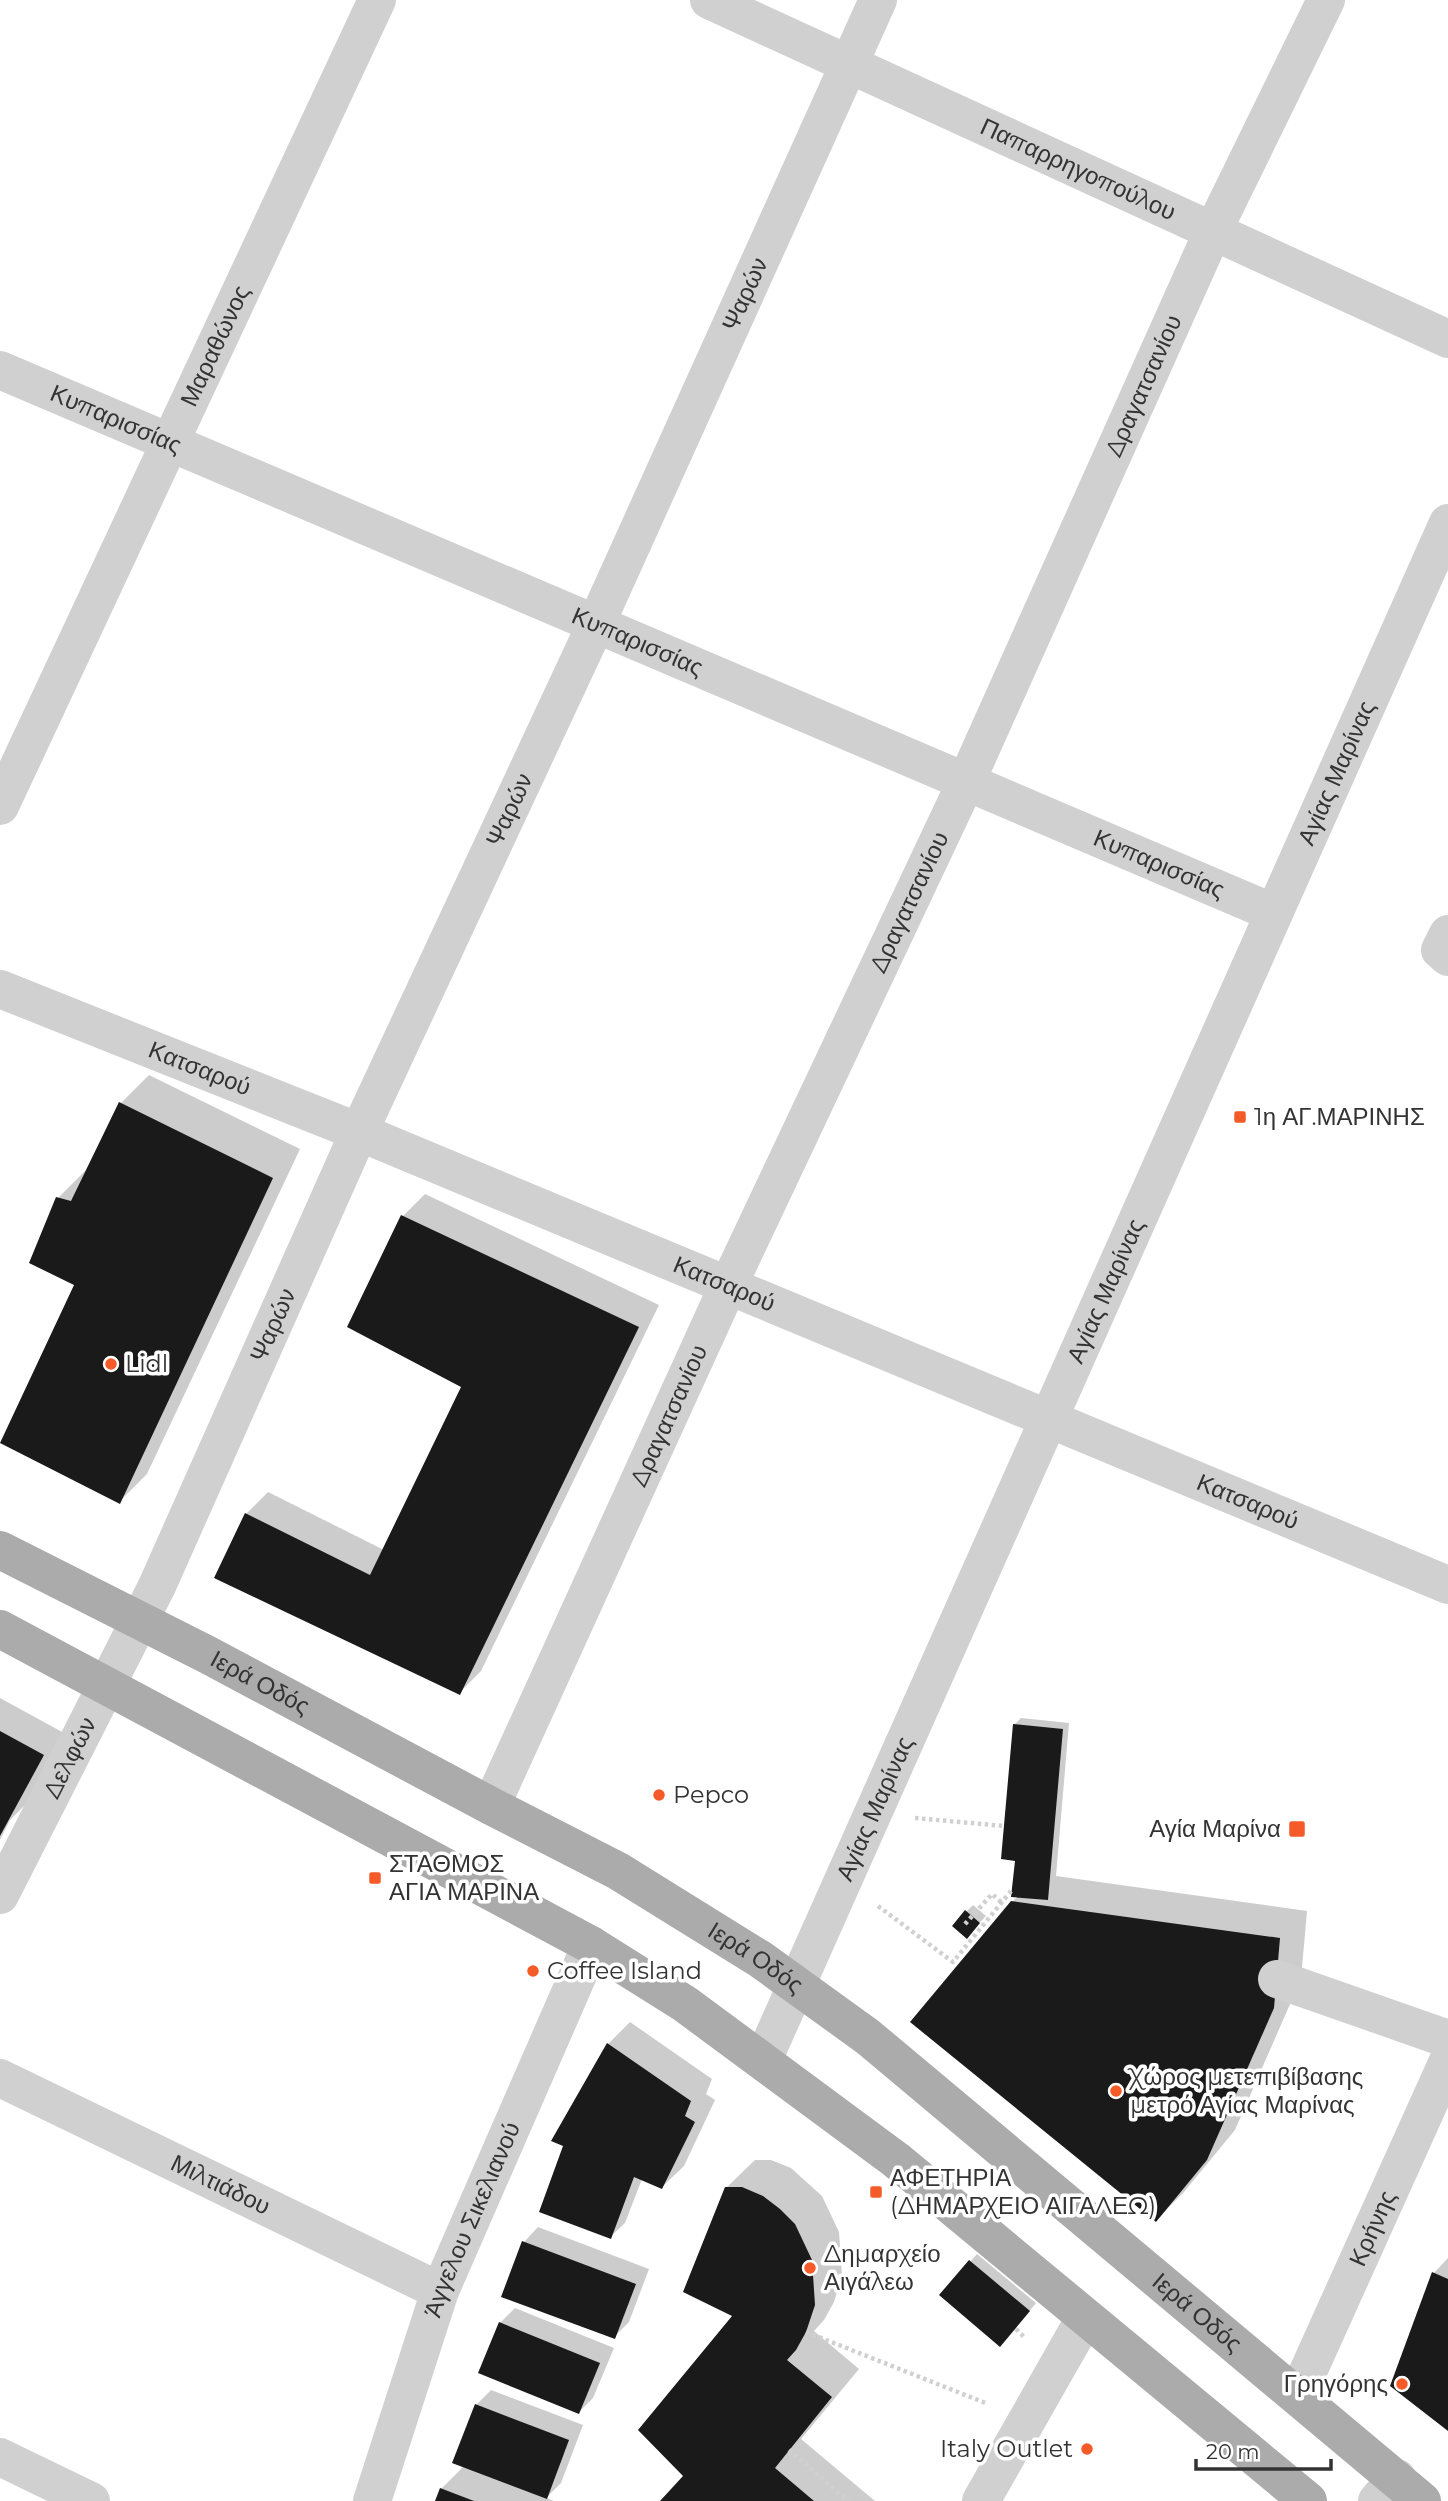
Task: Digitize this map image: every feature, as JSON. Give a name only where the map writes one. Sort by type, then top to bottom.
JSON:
[{"type":"main road","name":"Ιερά Οδός","points":[[0,1550],[208,1655],[618,1871],[797,1984],[868,2037],[1297,2396],[1399,2493]]},
{"type":"main road","points":[[0,1629],[590,1945],[685,2004],[944,2199],[1308,2501]]},
{"type":"street","name":"Μαραθώνος","points":[[0,806],[377,0]]},
{"type":"street","name":"Παπαρρηγοπούλου","points":[[709,0],[1448,339]]},
{"type":"street","name":"Ψαρών","points":[[139,1621],[359,1132],[596,624],[878,0]]},
{"type":"street","name":"Δραγατσανίου","points":[[491,1806],[728,1286],[966,782],[1213,231],[1326,0]]},
{"type":"street","name":"Κυπαρισσίας","points":[[0,370],[1274,913]]},
{"type":"street","name":"Αγίας Μαρίνας","points":[[762,2060],[1448,523]]},
{"type":"street","points":[[1448,934],[1440,950],[1448,957]]},
{"type":"street","name":"Κατσαρού","points":[[0,989],[359,1132],[1448,1585]]},
{"type":"street","name":"Δελφών","points":[[0,1895],[139,1621]]},
{"type":"street","name":"Άγγελου Σικελιανού","points":[[372,2501],[440,2291],[590,1945]]},
{"type":"street","points":[[1276,1979],[1448,2039]]},
{"type":"street","name":"Κρήνης","points":[[1297,2396],[1448,2062]]},
{"type":"street","name":"Μιλτιάδου","points":[[0,2078],[440,2291]]},
{"type":"street","points":[[981,2501],[1085,2318]]},
{"type":"street","points":[[0,2457],[91,2501]]},
{"type":"path","points":[[872,1815],[1004,1826]]},
{"type":"path","points":[[843,1879],[953,1962],[1012,1891]]},
{"type":"path","points":[[965,1924],[992,1894],[1002,1903]]},
{"type":"path","points":[[806,2332],[1027,2420]]},
{"type":"path","points":[[789,2450],[848,2501]]},
{"type":"building","name":"Lidl","points":[[119,1102],[273,1178],[120,1504],[0,1443],[74,1285],[29,1263],[56,1197],[71,1201]]},
{"type":"building","points":[[401,1215],[639,1327],[460,1695],[214,1578],[245,1513],[370,1575],[461,1387],[347,1327]]},
{"type":"building","points":[[1013,1724],[1063,1729],[1048,1900],[1011,1897],[1015,1861],[1001,1859]]},
{"type":"building","points":[[0,1731],[44,1755],[0,1836]]},
{"type":"building","name":"Χώρος μετεπιβίβασης μετρό Αγίας Μαρίνας","points":[[1011,1901],[1280,1938],[1274,2008],[1207,2160],[1156,2222],[910,2022]]},
{"type":"building","points":[[965,1910],[980,1923],[967,1939],[952,1926]]},
{"type":"building","points":[[607,2043],[691,2101],[685,2116],[695,2122],[662,2189],[634,2177],[611,2239],[539,2212],[563,2146],[551,2141]]},
{"type":"building","points":[[725,2187],[742,2187],[763,2196],[780,2209],[795,2224],[812,2260],[815,2305],[806,2332],[787,2360],[832,2397],[775,2468],[814,2501],[660,2501],[683,2476],[638,2430],[732,2316],[683,2292]]},
{"type":"building","points":[[522,2241],[636,2284],[615,2339],[501,2297]]},
{"type":"building","points":[[969,2260],[1030,2311],[1000,2347],[939,2295]]},
{"type":"building","points":[[1432,2272],[1448,2279],[1448,2431],[1390,2386]]},
{"type":"building","points":[[499,2322],[600,2363],[579,2414],[478,2373]]},
{"type":"building","points":[[475,2404],[569,2440],[547,2499],[452,2463]]},
{"type":"building","points":[[440,2488],[474,2501],[435,2501]]},
{"type":"place","name":"1η ΑΓ.ΜΑΡΙΝΗΣ","points":[[1240,1117]]},
{"type":"place","name":"Lidl","points":[[111,1364]]},
{"type":"place","name":"Pepco","points":[[659,1795]]},
{"type":"place","name":"Αγία Μαρίνα","points":[[1297,1829]]},
{"type":"place","name":"ΣΤΑΘΜΟΣ ΑΓΙΑ ΜΑΡΙΝΑ","points":[[375,1878]]},
{"type":"place","name":"Coffee Island","points":[[533,1971]]},
{"type":"place","name":"Χώρος μετεπιβίβασης μετρό Αγίας Μαρίνας","points":[[1116,2091]]},
{"type":"place","name":"ΑΦΕΤΗΡΙΑ (ΔΗΜΑΡΧΕΙΟ ΑΙΓΑΛΕΩ)","points":[[876,2192]]},
{"type":"place","name":"Δημαρχείο Αιγάλεω","points":[[810,2268]]},
{"type":"place","name":"Γρηγόρης","points":[[1402,2384]]},
{"type":"place","name":"Italy Outlet","points":[[1087,2449]]}]
